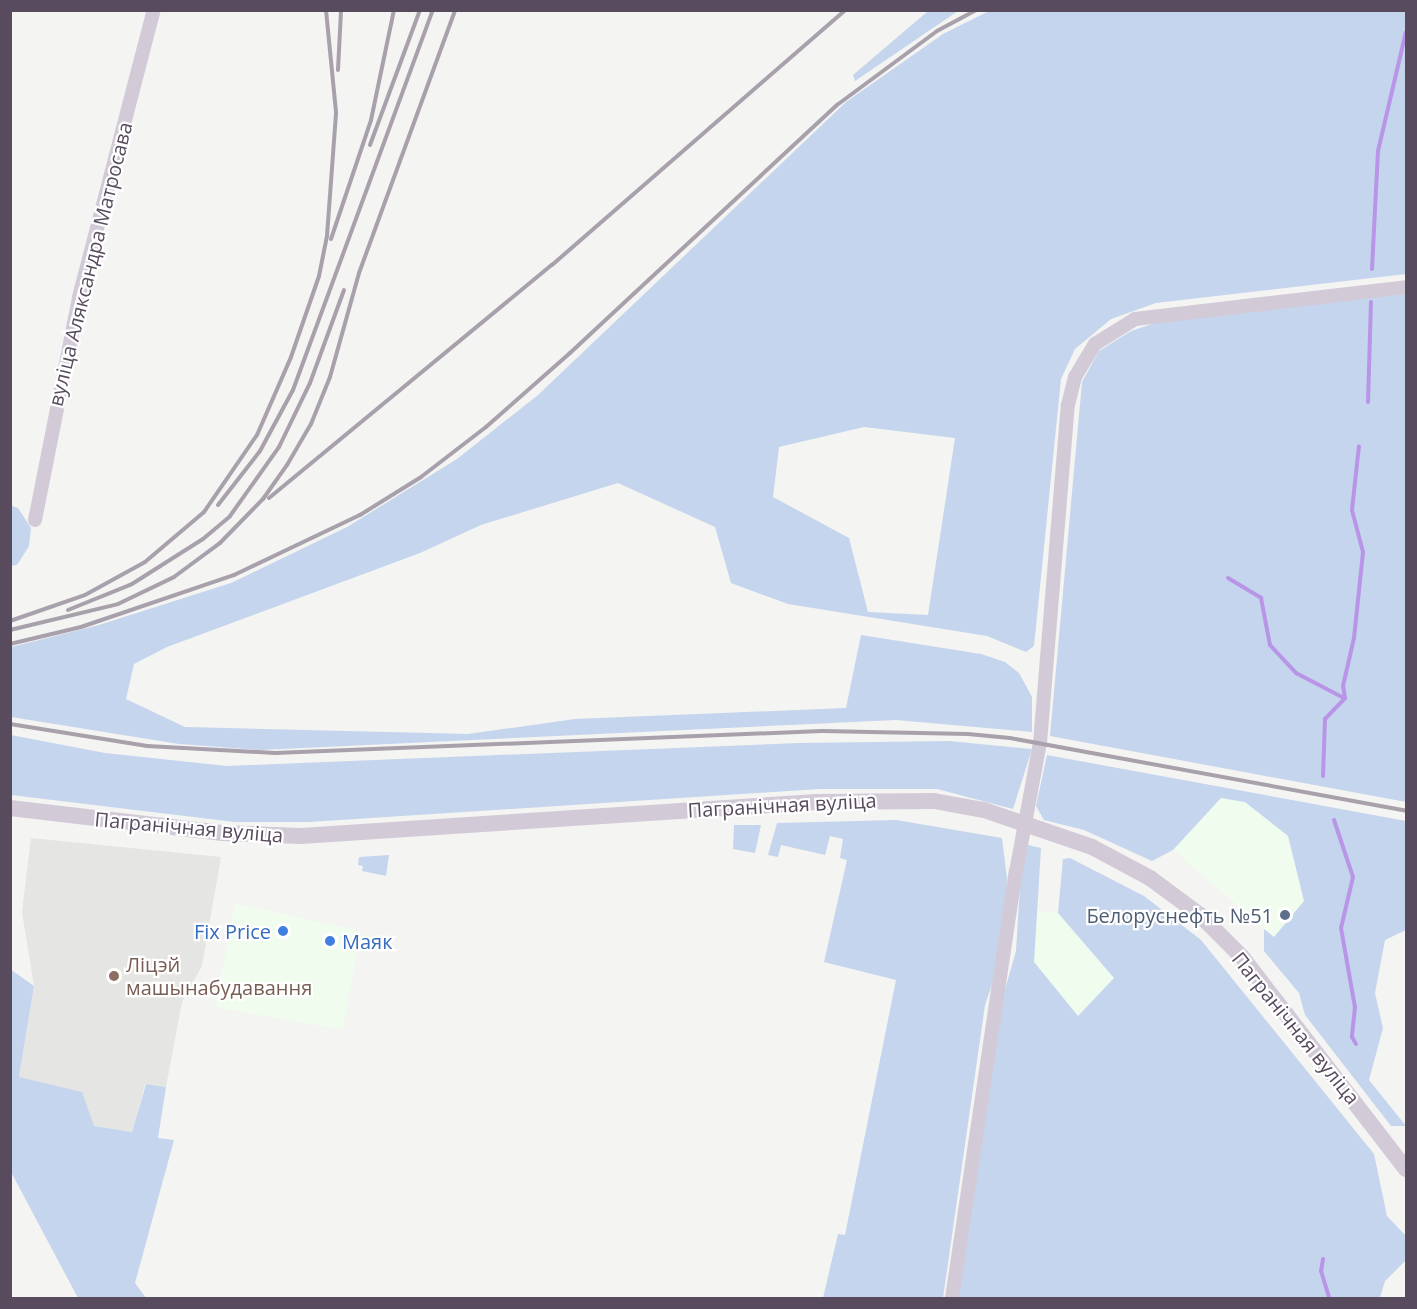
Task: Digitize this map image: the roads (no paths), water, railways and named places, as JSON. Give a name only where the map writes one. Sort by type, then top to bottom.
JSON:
[{"type":"street","name":"вуліца Аляксандра Матросава","points":[[35,520],[79,297],[154,10]]},
{"type":"street","points":[[952,1299],[1024,823],[1040,743],[1068,405],[1075,377],[1095,344],[1135,319],[1407,287]]},
{"type":"street","name":"Пагранічная вуліца","points":[[10,808],[223,833],[301,836],[738,806],[894,800],[934,801],[1024,823],[1102,852],[1150,878],[1200,915],[1242,957],[1407,1170]]},
{"type":"waterway","points":[[1372,269],[1378,151],[1406,32]]},
{"type":"waterway","points":[[1368,402],[1371,302]]},
{"type":"waterway","points":[[1323,776],[1325,719],[1345,698],[1343,686],[1354,638],[1363,552],[1352,510],[1359,446]]},
{"type":"waterway","points":[[1228,578],[1261,598],[1270,645],[1296,673],[1344,698]]},
{"type":"waterway","points":[[1334,820],[1353,877],[1341,928],[1355,1007],[1352,1037],[1356,1044]]},
{"type":"waterway","points":[[1323,1259],[1321,1271],[1329,1298]]},
{"type":"railway","points":[[10,621],[85,595],[145,562],[204,512],[257,435],[291,357],[319,276],[327,236],[336,112],[326,10]]},
{"type":"railway","points":[[338,70],[341,10]]},
{"type":"railway","points":[[331,239],[371,120],[394,10]]},
{"type":"railway","points":[[370,145],[420,10]]},
{"type":"railway","points":[[218,505],[260,451],[293,390],[433,10]]},
{"type":"railway","points":[[10,630],[118,604],[174,577],[220,543],[263,499],[287,465],[311,424],[330,377],[359,273],[455,10]]},
{"type":"railway","points":[[269,498],[552,265],[845,10]]},
{"type":"railway","points":[[10,644],[81,627],[234,575],[360,515],[421,477],[486,427],[570,353],[837,105],[937,31],[976,10]]},
{"type":"railway","points":[[68,610],[132,584],[203,539],[230,516],[279,447],[310,383],[344,290]]},
{"type":"railway","points":[[10,724],[147,746],[275,753],[822,731],[968,734],[1010,738],[1406,811]]},
{"type":"place","name":"Белоруснефть №51","points":[[1285,915]]},
{"type":"place","name":"Fix Price","points":[[283,931]]},
{"type":"place","name":"Маяк","points":[[330,941]]},
{"type":"place","name":"Ліцэй машынабудавання","points":[[114,976]]}]
